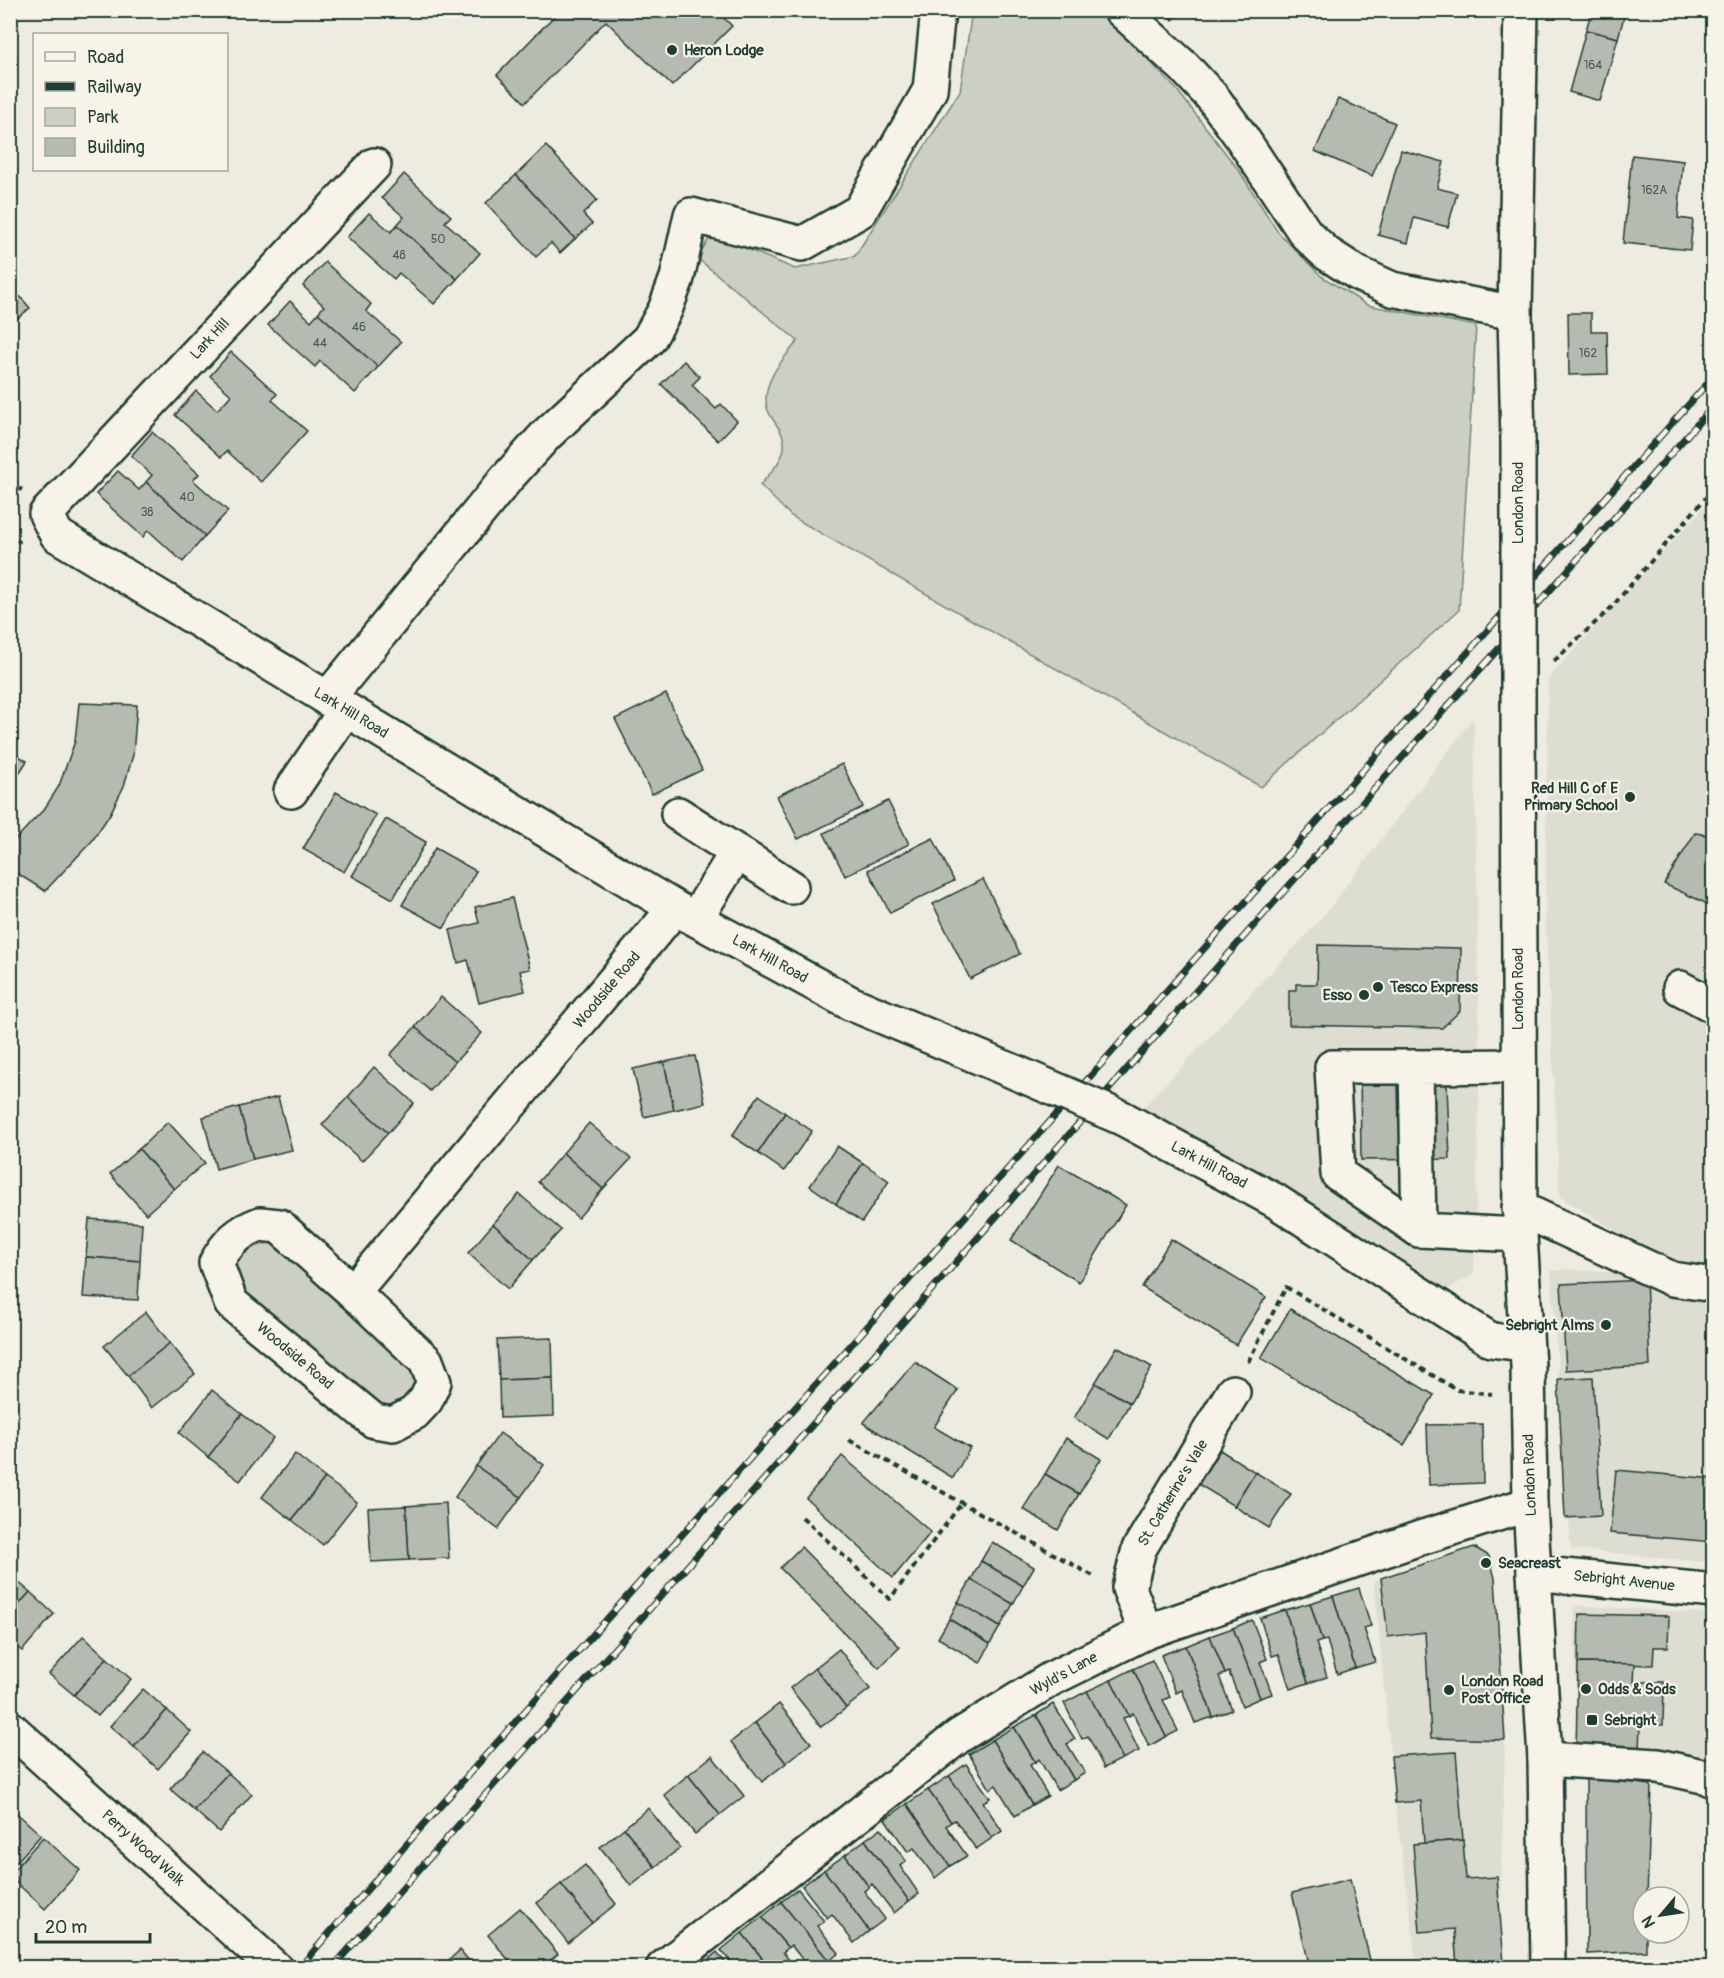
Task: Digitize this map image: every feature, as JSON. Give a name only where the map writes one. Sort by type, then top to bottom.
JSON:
[{"type":"street","points":[[291,790],[336,705],[507,478],[547,434],[649,339],[665,310],[677,279],[691,215],[802,244],[860,211],[930,90],[938,10]]},
{"type":"street","points":[[1121,10],[1184,67],[1212,98],[1240,135],[1306,234],[1326,253],[1357,273],[1392,289],[1515,313]]},
{"type":"street","name":"London Road","points":[[1521,10],[1515,313],[1518,442],[1520,1222],[1530,1504],[1545,1759],[1548,1968]]},
{"type":"street","name":"Lark Hill","points":[[46,514],[374,165]]},
{"type":"street","name":"Lark Hill Road","points":[[46,514],[57,535],[336,705],[686,913],[850,1003],[1122,1118],[1274,1200],[1491,1340],[1526,1344]]},
{"type":"street","points":[[678,814],[791,887]]},
{"type":"street","name":"Woodside Road","points":[[353,1292],[737,852]]},
{"type":"street","points":[[1680,988],[1713,1006]]},
{"type":"street","points":[[1518,1066],[1332,1067],[1338,1174],[1419,1230],[1520,1222],[1672,1279],[1713,1285]]},
{"type":"street","points":[[1416,1067],[1419,1230]]},
{"type":"street","name":"Woodside Road","points":[[260,1224],[279,1226],[353,1292],[426,1361],[434,1382],[426,1400],[414,1413],[393,1424],[374,1421],[231,1303],[216,1263],[227,1244],[244,1230],[260,1224]]},
{"type":"street","name":"St. Catherine's Vale","points":[[1146,1632],[1129,1588],[1139,1549],[1233,1392]]},
{"type":"street","name":"Wyld's Lane","points":[[663,1968],[959,1736],[1051,1679],[1146,1632],[1420,1538],[1530,1504]]},
{"type":"street","name":"Sebright Avenue","points":[[1534,1573],[1713,1591]]},
{"type":"street","name":"Perry Wood Walk","points":[[10,1728],[275,1968]]},
{"type":"street","points":[[1545,1759],[1658,1766],[1707,1777],[1713,1781]]},
{"type":"path","points":[[1518,693],[1610,609],[1713,488]]},
{"type":"path","points":[[1233,1392],[1286,1287],[1457,1390],[1494,1395],[1527,1393]]},
{"type":"path","points":[[849,1440],[1132,1598]]},
{"type":"path","points":[[802,1517],[890,1599],[961,1504]]},
{"type":"shaded area","name":"Red Hill C of E Primary School","points":[[1713,497],[1713,1268],[1689,1263],[1672,1265],[1560,1197],[1545,915],[1548,679]]},
{"type":"shaded area","name":"Esso","points":[[1474,717],[1480,1072],[1474,1274],[1442,1292],[1138,1113],[1321,919]]},
{"type":"shaded area","points":[[1566,1269],[1650,1275],[1651,1292],[1713,1299],[1713,1563],[1571,1549],[1551,1271]]},
{"type":"shaded area","points":[[1474,1547],[1489,1556],[1495,1578],[1505,1747],[1498,1967],[1417,1967],[1395,1803],[1374,1581]]},
{"type":"shaded area","points":[[1574,1605],[1713,1614],[1713,1794],[1578,1776]]},
{"type":"green space","points":[[972,11],[1102,11],[1177,90],[1240,172],[1277,231],[1321,276],[1367,305],[1476,326],[1459,610],[1261,787],[791,516],[760,485],[778,463],[784,444],[782,433],[767,408],[767,389],[775,372],[798,341],[697,258],[712,234],[795,269],[855,256],[960,91]]},
{"type":"green space","points":[[268,1243],[283,1246],[416,1369],[422,1385],[393,1415],[377,1411],[231,1282],[235,1260],[252,1248]]},
{"type":"building","name":"Heron Lodge","points":[[560,10],[716,10],[732,26],[672,86],[606,21],[525,103],[497,75]]},
{"type":"building","points":[[1164,10],[1184,10],[1173,20]]},
{"type":"building","points":[[1592,10],[1626,10],[1618,38],[1586,30]]},
{"type":"building","points":[[1586,30],[1618,38],[1600,101],[1569,92]]},
{"type":"building","points":[[1338,99],[1395,123],[1372,176],[1315,151]]},
{"type":"building","points":[[546,146],[597,200],[583,214],[592,224],[575,239],[516,175]]},
{"type":"building","points":[[1401,150],[1444,162],[1437,188],[1457,193],[1448,227],[1414,218],[1408,243],[1378,235]]},
{"type":"building","points":[[1632,155],[1683,161],[1678,218],[1693,220],[1690,250],[1623,243]]},
{"type":"building","points":[[404,174],[451,216],[445,222],[480,253],[457,279],[397,225],[404,217],[382,198]]},
{"type":"building","points":[[516,175],[575,239],[560,253],[551,243],[536,257],[486,203]]},
{"type":"building","points":[[369,213],[391,232],[397,225],[457,279],[434,304],[399,273],[394,279],[347,237]]},
{"type":"building","points":[[325,262],[371,304],[366,311],[401,342],[378,367],[318,313],[324,306],[303,286]]},
{"type":"building","points":[[10,285],[30,308],[10,325]]},
{"type":"building","points":[[290,301],[311,321],[318,313],[378,367],[355,393],[320,361],[315,367],[268,325]]},
{"type":"building","points":[[1568,313],[1591,313],[1591,331],[1607,331],[1608,374],[1569,375]]},
{"type":"building","points":[[231,352],[277,394],[272,400],[307,431],[261,482],[227,451],[221,457],[175,415],[196,391],[217,410],[224,403],[231,395],[210,376]]},
{"type":"building","points":[[684,361],[700,377],[692,385],[716,409],[721,404],[737,421],[718,441],[661,384]]},
{"type":"building","points":[[152,432],[199,474],[193,480],[228,511],[205,536],[146,482],[152,475],[131,456]]},
{"type":"building","points":[[118,471],[139,490],[146,482],[205,536],[183,562],[148,530],[143,537],[96,494]]},
{"type":"building","points":[[666,694],[702,770],[652,794],[615,719]]},
{"type":"building","points":[[79,703],[137,705],[133,755],[124,786],[110,814],[92,841],[45,891],[10,869],[10,845],[45,808],[59,786],[75,741]]},
{"type":"building","points":[[10,751],[27,761],[10,787]]},
{"type":"building","points":[[842,764],[863,807],[798,839],[777,796]]},
{"type":"building","points":[[336,792],[376,815],[344,872],[303,849]]},
{"type":"building","points":[[888,801],[909,844],[845,876],[824,833]]},
{"type":"building","points":[[386,819],[426,842],[393,899],[352,876]]},
{"type":"building","points":[[1695,833],[1714,836],[1714,951],[1711,951],[1712,906],[1664,884]]},
{"type":"building","points":[[933,838],[954,881],[890,913],[868,870]]},
{"type":"building","points":[[435,848],[476,871],[444,928],[402,905]]},
{"type":"building","points":[[983,879],[1020,954],[970,979],[933,904]]},
{"type":"building","points":[[512,898],[530,969],[520,971],[525,991],[479,1003],[468,960],[458,963],[450,930],[479,923],[475,907]]},
{"type":"building","name":"Tesco Express","points":[[1318,945],[1461,948],[1460,1011],[1442,1028],[1289,1025],[1289,990],[1296,990],[1296,984],[1317,984]]},
{"type":"building","points":[[441,997],[482,1033],[455,1062],[415,1027]]},
{"type":"building","points":[[415,1027],[455,1062],[430,1091],[390,1055]]},
{"type":"building","points":[[695,1056],[705,1103],[674,1110],[664,1062]]},
{"type":"building","points":[[664,1062],[674,1110],[644,1117],[633,1069]]},
{"type":"building","points":[[1446,1062],[1450,1159],[1361,1160],[1360,1063]]},
{"type":"building","points":[[374,1067],[414,1103],[388,1133],[348,1097]]},
{"type":"building","points":[[759,1095],[785,1113],[758,1153],[732,1136]]},
{"type":"building","points":[[278,1097],[292,1150],[253,1159],[239,1107]]},
{"type":"building","points":[[348,1097],[388,1133],[362,1161],[322,1125]]},
{"type":"building","points":[[239,1107],[253,1159],[216,1169],[203,1117]]},
{"type":"building","points":[[785,1113],[812,1131],[784,1171],[758,1153]]},
{"type":"building","points":[[168,1122],[205,1163],[174,1189],[139,1149]]},
{"type":"building","points":[[589,1123],[631,1159],[603,1189],[563,1153]]},
{"type":"building","points":[[837,1146],[863,1163],[836,1204],[810,1186]]},
{"type":"building","points":[[139,1149],[174,1189],[146,1214],[110,1174]]},
{"type":"building","points":[[563,1153],[603,1189],[578,1218],[538,1182]]},
{"type":"building","points":[[863,1163],[889,1181],[862,1222],[836,1204]]},
{"type":"building","points":[[1059,1165],[1126,1205],[1079,1282],[1011,1240]]},
{"type":"building","points":[[519,1194],[561,1230],[533,1260],[493,1224]]},
{"type":"building","points":[[89,1219],[142,1223],[140,1261],[86,1257]]},
{"type":"building","points":[[493,1224],[533,1260],[508,1289],[468,1253]]},
{"type":"building","points":[[1171,1239],[1266,1297],[1236,1345],[1142,1287]]},
{"type":"building","points":[[86,1257],[140,1261],[138,1300],[83,1297]]},
{"type":"building","name":"Sebright Alms","points":[[1646,1280],[1650,1366],[1566,1370],[1561,1284]]},
{"type":"building","points":[[1290,1309],[1434,1395],[1404,1445],[1261,1358]]},
{"type":"building","points":[[146,1312],[170,1343],[128,1376],[104,1346]]},
{"type":"building","points":[[552,1338],[553,1378],[499,1380],[497,1340]]},
{"type":"building","points":[[170,1343],[195,1374],[152,1408],[128,1376]]},
{"type":"building","points":[[1117,1347],[1152,1367],[1130,1403],[1095,1383]]},
{"type":"building","points":[[915,1362],[958,1390],[934,1427],[970,1448],[953,1478],[863,1423]]},
{"type":"building","points":[[1593,1377],[1601,1516],[1565,1518],[1558,1379]]},
{"type":"building","points":[[553,1378],[554,1416],[500,1418],[499,1380]]},
{"type":"building","points":[[1095,1383],[1130,1403],[1109,1439],[1074,1418]]},
{"type":"building","points":[[212,1390],[242,1414],[208,1457],[179,1433]]},
{"type":"building","points":[[242,1414],[273,1438],[240,1481],[208,1457]]},
{"type":"building","points":[[1482,1424],[1483,1483],[1429,1485],[1427,1425]]},
{"type":"building","points":[[500,1433],[544,1465],[521,1497],[476,1466]]},
{"type":"building","points":[[1066,1438],[1101,1459],[1079,1494],[1045,1474]]},
{"type":"building","points":[[1220,1450],[1255,1472],[1234,1506],[1198,1484]]},
{"type":"building","points":[[295,1454],[325,1478],[292,1520],[262,1497]]},
{"type":"building","points":[[842,1456],[931,1532],[893,1578],[806,1498]]},
{"type":"building","points":[[476,1466],[521,1497],[498,1529],[455,1497]]},
{"type":"building","points":[[1616,1470],[1714,1479],[1714,1542],[1610,1533]]},
{"type":"building","points":[[1255,1472],[1291,1494],[1269,1528],[1234,1506]]},
{"type":"building","points":[[1045,1474],[1079,1494],[1058,1530],[1023,1509]]},
{"type":"building","points":[[325,1478],[357,1502],[323,1545],[292,1520]]},
{"type":"building","points":[[446,1503],[449,1558],[409,1560],[406,1506]]},
{"type":"building","points":[[406,1506],[409,1560],[371,1562],[368,1508]]},
{"type":"building","points":[[992,1542],[1034,1567],[1023,1586],[981,1561]]},
{"type":"building","points":[[801,1547],[900,1647],[879,1668],[780,1568]]},
{"type":"building","points":[[1474,1547],[1489,1556],[1495,1578],[1505,1740],[1431,1738],[1425,1632],[1388,1637],[1381,1578]]},
{"type":"building","points":[[981,1561],[1023,1586],[1013,1604],[971,1580]]},
{"type":"building","points":[[10,1575],[30,1592],[10,1615]]},
{"type":"building","points":[[971,1580],[1013,1604],[1000,1627],[958,1602]]},
{"type":"building","points":[[1359,1588],[1371,1626],[1364,1628],[1375,1662],[1355,1668],[1333,1596]]},
{"type":"building","points":[[30,1592],[54,1614],[22,1651],[10,1641],[10,1615]]},
{"type":"building","points":[[1333,1596],[1355,1668],[1337,1674],[1327,1640],[1322,1641],[1310,1603]]},
{"type":"building","points":[[958,1602],[1000,1627],[990,1644],[949,1619]]},
{"type":"building","points":[[1310,1603],[1322,1641],[1316,1643],[1327,1677],[1308,1683],[1285,1610]]},
{"type":"building","points":[[1285,1610],[1308,1683],[1290,1689],[1279,1654],[1272,1656],[1260,1618]]},
{"type":"building","points":[[1579,1614],[1669,1616],[1668,1647],[1654,1647],[1653,1665],[1578,1663]]},
{"type":"building","points":[[949,1619],[990,1644],[980,1663],[938,1638]]},
{"type":"building","points":[[1252,1620],[1267,1659],[1260,1662],[1272,1694],[1260,1698],[1233,1628]]},
{"type":"building","points":[[1233,1628],[1260,1698],[1242,1706],[1229,1672],[1225,1674],[1210,1636]]},
{"type":"building","points":[[83,1636],[107,1658],[74,1695],[49,1674]]},
{"type":"building","points":[[1210,1636],[1225,1674],[1219,1676],[1232,1710],[1213,1717],[1186,1646]]},
{"type":"building","points":[[1186,1646],[1213,1717],[1195,1723],[1182,1690],[1176,1693],[1161,1655]]},
{"type":"building","points":[[839,1649],[870,1689],[846,1708],[815,1668]]},
{"type":"building","points":[[107,1658],[131,1679],[98,1716],[74,1695]]},
{"type":"building","points":[[1152,1660],[1170,1697],[1163,1700],[1178,1731],[1166,1737],[1133,1669]]},
{"type":"building","points":[[1578,1663],[1635,1664],[1634,1682],[1664,1682],[1663,1725],[1640,1725],[1639,1750],[1576,1748]]},
{"type":"building","points":[[815,1668],[846,1708],[821,1727],[790,1688]]},
{"type":"building","points":[[1133,1669],[1166,1737],[1149,1746],[1133,1713],[1129,1716],[1111,1680]]},
{"type":"building","points":[[1111,1680],[1129,1716],[1123,1718],[1139,1751],[1122,1759],[1087,1691]]},
{"type":"building","points":[[143,1689],[167,1710],[134,1747],[110,1726]]},
{"type":"building","points":[[1087,1691],[1122,1759],[1104,1768],[1088,1736],[1082,1739],[1064,1703]]},
{"type":"building","points":[[779,1704],[811,1743],[786,1763],[755,1723]]},
{"type":"building","points":[[1053,1704],[1075,1739],[1067,1744],[1085,1773],[1074,1780],[1036,1715]]},
{"type":"building","points":[[167,1710],[191,1732],[158,1769],[134,1747]]},
{"type":"building","points":[[1036,1715],[1074,1780],[1057,1790],[1039,1759],[1035,1762],[1014,1727]]},
{"type":"building","points":[[755,1723],[786,1763],[762,1782],[731,1742]]},
{"type":"building","points":[[1014,1727],[1035,1762],[1030,1765],[1048,1796],[1032,1805],[992,1740]]},
{"type":"building","points":[[992,1740],[1032,1805],[1015,1816],[996,1785],[990,1789],[969,1754]]},
{"type":"building","points":[[203,1752],[228,1773],[194,1810],[170,1789]]},
{"type":"building","points":[[1456,1752],[1463,1840],[1424,1843],[1421,1801],[1395,1803],[1391,1756]]},
{"type":"building","points":[[712,1756],[744,1796],[720,1815],[688,1775]]},
{"type":"building","points":[[966,1764],[990,1798],[983,1802],[1002,1831],[992,1838],[949,1776]]},
{"type":"building","points":[[228,1773],[252,1794],[219,1832],[194,1810]]},
{"type":"building","points":[[688,1775],[720,1815],[695,1834],[664,1795]]},
{"type":"building","points":[[949,1776],[992,1838],[976,1849],[955,1820],[951,1822],[928,1790]]},
{"type":"building","points":[[1586,1777],[1651,1785],[1647,1885],[1631,1885],[1631,1945],[1646,1945],[1646,1951],[1587,1954]]},
{"type":"building","points":[[928,1790],[951,1822],[946,1826],[967,1856],[950,1866],[907,1804]]},
{"type":"building","points":[[907,1804],[950,1866],[935,1878],[914,1848],[908,1852],[885,1819]]},
{"type":"building","points":[[10,1807],[41,1835],[10,1869]]},
{"type":"building","points":[[648,1808],[680,1848],[655,1867],[624,1828]]},
{"type":"building","points":[[624,1828],[655,1867],[631,1886],[600,1847]]},
{"type":"building","points":[[881,1828],[906,1861],[900,1866],[919,1894],[909,1901],[865,1840]]},
{"type":"building","points":[[43,1837],[80,1870],[45,1909],[10,1877],[10,1874]]},
{"type":"building","points":[[865,1840],[909,1901],[894,1913],[872,1884],[869,1887],[845,1855]]},
{"type":"building","points":[[1463,1840],[1466,1879],[1497,1877],[1504,1963],[1457,1966],[1454,1929],[1420,1932],[1413,1844]]},
{"type":"building","points":[[845,1855],[869,1887],[864,1891],[885,1919],[869,1931],[824,1870]]},
{"type":"building","points":[[585,1865],[616,1904],[592,1923],[561,1884]]},
{"type":"building","points":[[824,1870],[869,1931],[854,1943],[832,1914],[827,1918],[802,1886]]},
{"type":"building","points":[[1350,1879],[1372,1968],[1310,1968],[1292,1893]]},
{"type":"building","points":[[561,1884],[592,1923],[568,1943],[537,1903]]},
{"type":"building","points":[[798,1889],[824,1921],[817,1926],[839,1953],[829,1961],[781,1902]]},
{"type":"building","points":[[781,1902],[829,1961],[821,1968],[809,1968],[791,1945],[788,1948],[762,1917]]},
{"type":"building","points":[[520,1908],[558,1954],[541,1968],[515,1968],[488,1935]]},
{"type":"building","points":[[762,1917],[788,1948],[783,1952],[795,1968],[770,1968],[742,1933]]},
{"type":"building","points":[[742,1933],[770,1968],[736,1968],[721,1950]]},
{"type":"building","points":[[460,1950],[475,1968],[440,1968]]},
{"type":"building","points":[[717,1952],[729,1968],[702,1968],[701,1966]]},
{"type":"building","points":[[1274,1962],[1276,1968],[1261,1968]]},
{"type":"railway","points":[[299,1968],[419,1830],[1714,376]]},
{"type":"railway","points":[[332,1968],[1714,405]]},
{"type":"place","name":"Heron Lodge","points":[[672,50]]},
{"type":"place","name":"Red Hill C of E Primary School","points":[[1630,797]]},
{"type":"place","name":"Tesco Express","points":[[1378,987]]},
{"type":"place","name":"Esso","points":[[1364,995]]},
{"type":"place","name":"Sebright Alms","points":[[1606,1325]]},
{"type":"place","name":"Seacreast","points":[[1486,1563]]},
{"type":"place","name":"Odds & Sods","points":[[1586,1689]]},
{"type":"place","name":"London Road Post Office","points":[[1449,1690]]},
{"type":"place","name":"Sebright","points":[[1592,1720]]}]
